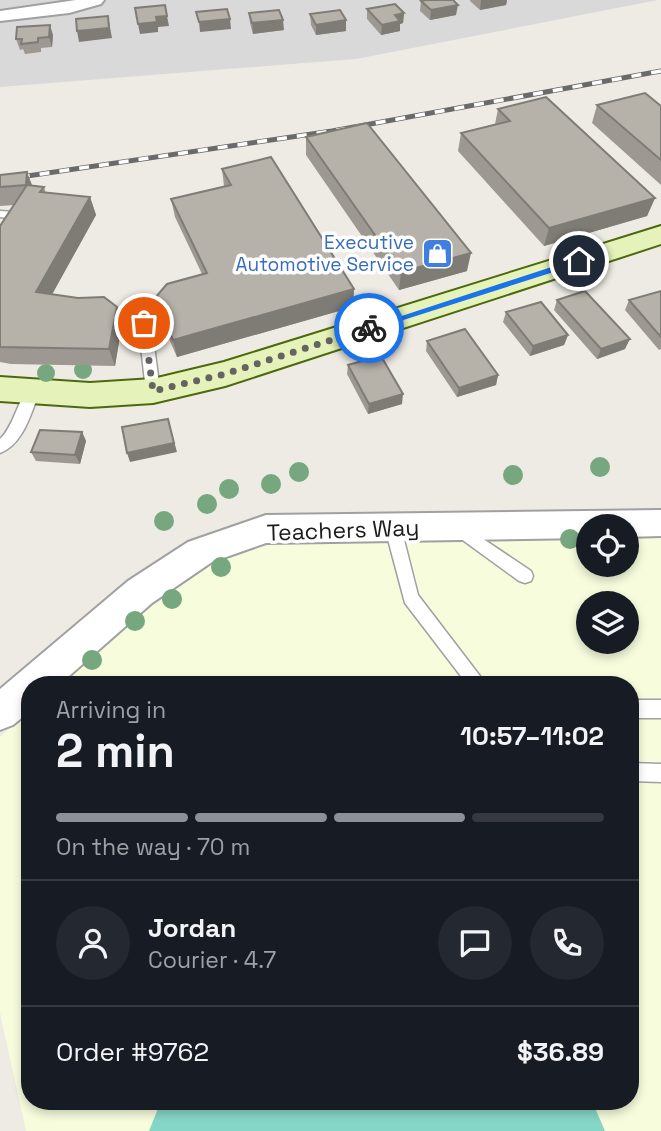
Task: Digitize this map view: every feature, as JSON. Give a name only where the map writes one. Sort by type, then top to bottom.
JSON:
[{"type":"street","points":[[0,16],[69,8],[95,0]]},
{"type":"street","points":[[0,389],[90,396],[153,391],[225,374],[661,235]]},
{"type":"street","name":"Teachers Way","points":[[43,676],[140,592],[200,552],[266,529],[661,523]]},
{"type":"street","name":"Teachers Way","points":[[0,712],[21,694]]},
{"type":"lane","points":[[0,214],[15,215],[0,237]]},
{"type":"lane","points":[[142,301],[153,391]]},
{"type":"lane","points":[[0,447],[33,391]]},
{"type":"lane","points":[[456,527],[525,576]]},
{"type":"lane","points":[[393,528],[411,598],[471,676]]},
{"type":"lane","points":[[639,709],[661,709]]},
{"type":"lane","points":[[639,772],[661,773]]},
{"type":"shaded area","points":[[0,0],[658,0],[356,59],[0,87]]},
{"type":"shaded area","points":[[661,533],[661,1131],[26,1131],[21,1110],[639,1110],[639,676],[70,676],[206,559],[266,539],[576,534],[576,577],[639,577],[639,534]]},
{"type":"shaded area","points":[[21,719],[21,1108],[0,1013],[0,737]]},
{"type":"shaded area","points":[[157,1110],[596,1110],[605,1131],[149,1131]]},
{"type":"building","points":[[453,0],[458,5],[431,10],[421,1]]},
{"type":"building","points":[[395,4],[404,13],[395,15],[400,21],[382,25],[367,9]]},
{"type":"building","points":[[165,5],[167,16],[156,17],[157,22],[138,24],[135,8]]},
{"type":"building","points":[[227,9],[230,19],[199,22],[196,12]]},
{"type":"building","points":[[279,10],[283,20],[252,23],[249,13]]},
{"type":"building","points":[[340,10],[346,20],[316,25],[310,14]]},
{"type":"building","points":[[108,16],[109,28],[77,31],[76,19]]},
{"type":"building","points":[[50,25],[49,37],[38,38],[38,42],[21,44],[22,39],[16,39],[17,27]]},
{"type":"building","points":[[645,93],[661,106],[661,160],[597,105]]},
{"type":"building","points":[[546,97],[655,198],[549,228],[461,133],[510,121],[498,109]]},
{"type":"building","points":[[367,123],[471,253],[401,272],[306,137]]},
{"type":"building","points":[[271,157],[354,289],[173,340],[155,298],[167,284],[207,273],[171,199],[231,185],[222,169]]},
{"type":"building","points":[[27,172],[26,185],[0,187],[0,175]]},
{"type":"building","points":[[27,185],[44,187],[40,192],[90,197],[36,292],[78,298],[104,297],[117,307],[109,349],[0,347],[0,226]]},
{"type":"building","points":[[585,291],[630,339],[601,349],[557,300]]},
{"type":"building","points":[[661,291],[661,337],[629,300]]},
{"type":"building","points":[[541,302],[568,335],[533,346],[506,312]]},
{"type":"building","points":[[465,329],[498,375],[459,388],[427,341]]},
{"type":"building","points":[[381,356],[403,394],[369,404],[348,365]]},
{"type":"building","points":[[168,419],[174,443],[127,453],[122,427]]},
{"type":"building","points":[[40,430],[82,432],[75,455],[31,452]]},
{"type":"railway","points":[[0,180],[332,131],[661,71]]},
{"type":"way so far","points":[[144,323],[153,391],[225,374],[369,328]]},
{"type":"place","name":"Executive Automotive Service","points":[[437,253]]},
{"type":"route","points":[[369,328],[579,261]]}]
